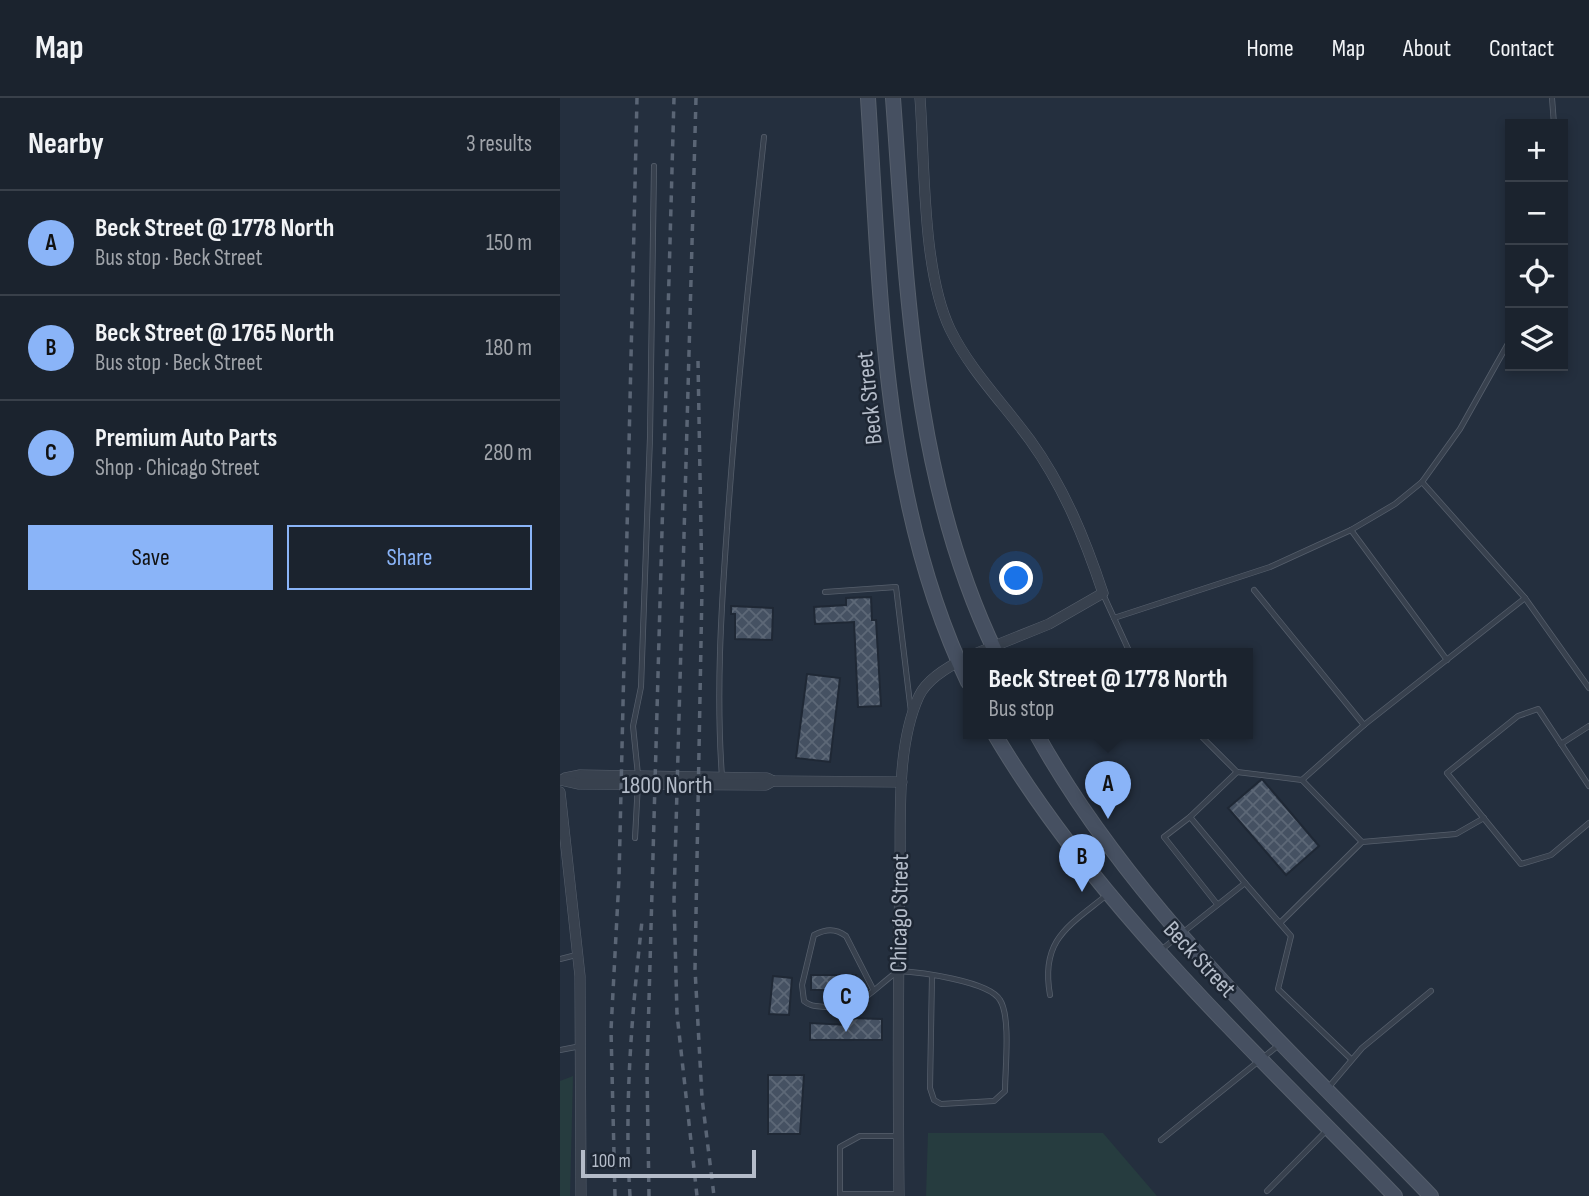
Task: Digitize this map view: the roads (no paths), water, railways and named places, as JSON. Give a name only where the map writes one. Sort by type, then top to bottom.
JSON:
[{"type":"main road","name":"Beck Street","points":[[868,98],[887,367],[899,466],[931,590],[963,659]]},
{"type":"main road","name":"Beck Street","points":[[893,98],[911,336],[925,428],[948,526],[994,648]]},
{"type":"main road","name":"Beck Street","points":[[998,739],[1057,830],[1109,893],[1395,1196]]},
{"type":"main road","name":"Beck Street","points":[[1040,739],[1093,825],[1182,933],[1431,1196]]},
{"type":"street","points":[[920,98],[932,263],[941,303],[961,349],[1030,439],[1060,486],[1087,544],[1103,593],[1049,624],[996,648]]},
{"type":"street","name":"Chicago Street","points":[[899,1195],[898,971],[902,782],[911,717],[920,693],[963,659]]},
{"type":"street","name":"1800 North","points":[[560,779],[580,775],[638,781],[766,785],[773,781]]},
{"type":"street","name":"1800 North","points":[[638,781],[766,778],[773,781],[902,782]]},
{"type":"street","points":[[560,792],[564,854],[578,955],[582,1046],[581,1196]]},
{"type":"lane","points":[[1552,98],[1553,119]]},
{"type":"lane","points":[[722,778],[718,735],[721,608],[733,429],[764,137]]},
{"type":"lane","points":[[635,838],[639,762],[633,726],[641,687],[650,437],[654,166]]},
{"type":"lane","points":[[1114,618],[1270,567],[1351,530],[1395,504],[1422,482],[1460,429],[1505,349]]},
{"type":"lane","points":[[1422,482],[1525,598],[1589,688]]},
{"type":"lane","points":[[1351,530],[1447,660]]},
{"type":"lane","points":[[825,592],[896,587],[911,717]]},
{"type":"lane","points":[[1254,590],[1364,725]]},
{"type":"lane","points":[[1103,593],[1128,648]]},
{"type":"lane","points":[[1302,780],[1364,725],[1525,598]]},
{"type":"lane","points":[[1589,786],[1538,709],[1518,716],[1447,773],[1521,863],[1551,855],[1589,823]]},
{"type":"lane","points":[[1561,744],[1589,726]]},
{"type":"lane","points":[[1204,739],[1237,772],[1302,780],[1362,842]]},
{"type":"lane","points":[[1217,904],[1164,837],[1190,817],[1237,772]]},
{"type":"lane","points":[[1190,817],[1291,936],[1278,989],[1351,1059]]},
{"type":"lane","points":[[1280,923],[1362,842],[1455,834],[1483,818]]},
{"type":"lane","points":[[1161,950],[1245,883]]},
{"type":"lane","points":[[1049,995],[1045,970],[1051,947],[1074,922],[1109,893]]},
{"type":"lane","points":[[873,989],[846,936],[838,931],[825,930],[814,935],[802,985],[804,1001],[811,1006],[849,1007],[861,1002],[873,989],[898,971],[932,975],[993,992],[1000,999],[1005,1013],[1005,1091],[994,1101],[941,1104],[934,1100],[930,1088],[932,975]]},
{"type":"lane","points":[[560,959],[578,955]]},
{"type":"lane","points":[[1327,1088],[1351,1059],[1431,991]]},
{"type":"lane","points":[[1161,1140],[1282,1041]]},
{"type":"lane","points":[[560,1050],[582,1046]]},
{"type":"lane","points":[[1267,1191],[1330,1128]]},
{"type":"lane","points":[[898,1136],[860,1136],[840,1146],[840,1194],[899,1195]]},
{"type":"railway","points":[[615,1196],[611,1030],[619,878],[637,98]]},
{"type":"railway","points":[[649,1196],[647,1072],[674,98]]},
{"type":"railway","points":[[696,98],[674,900],[677,1014],[697,1196]]},
{"type":"railway","points":[[698,361],[702,588],[695,969],[702,1098],[714,1196]]},
{"type":"railway","points":[[630,1196],[630,1058],[642,921]]},
{"type":"place","name":"Beck Street @ 1778 North","points":[[1108,819]]},
{"type":"place","name":"Beck Street @ 1765 North","points":[[1082,892]]},
{"type":"place","name":"Premium Auto Parts","points":[[846,1032]]}]
